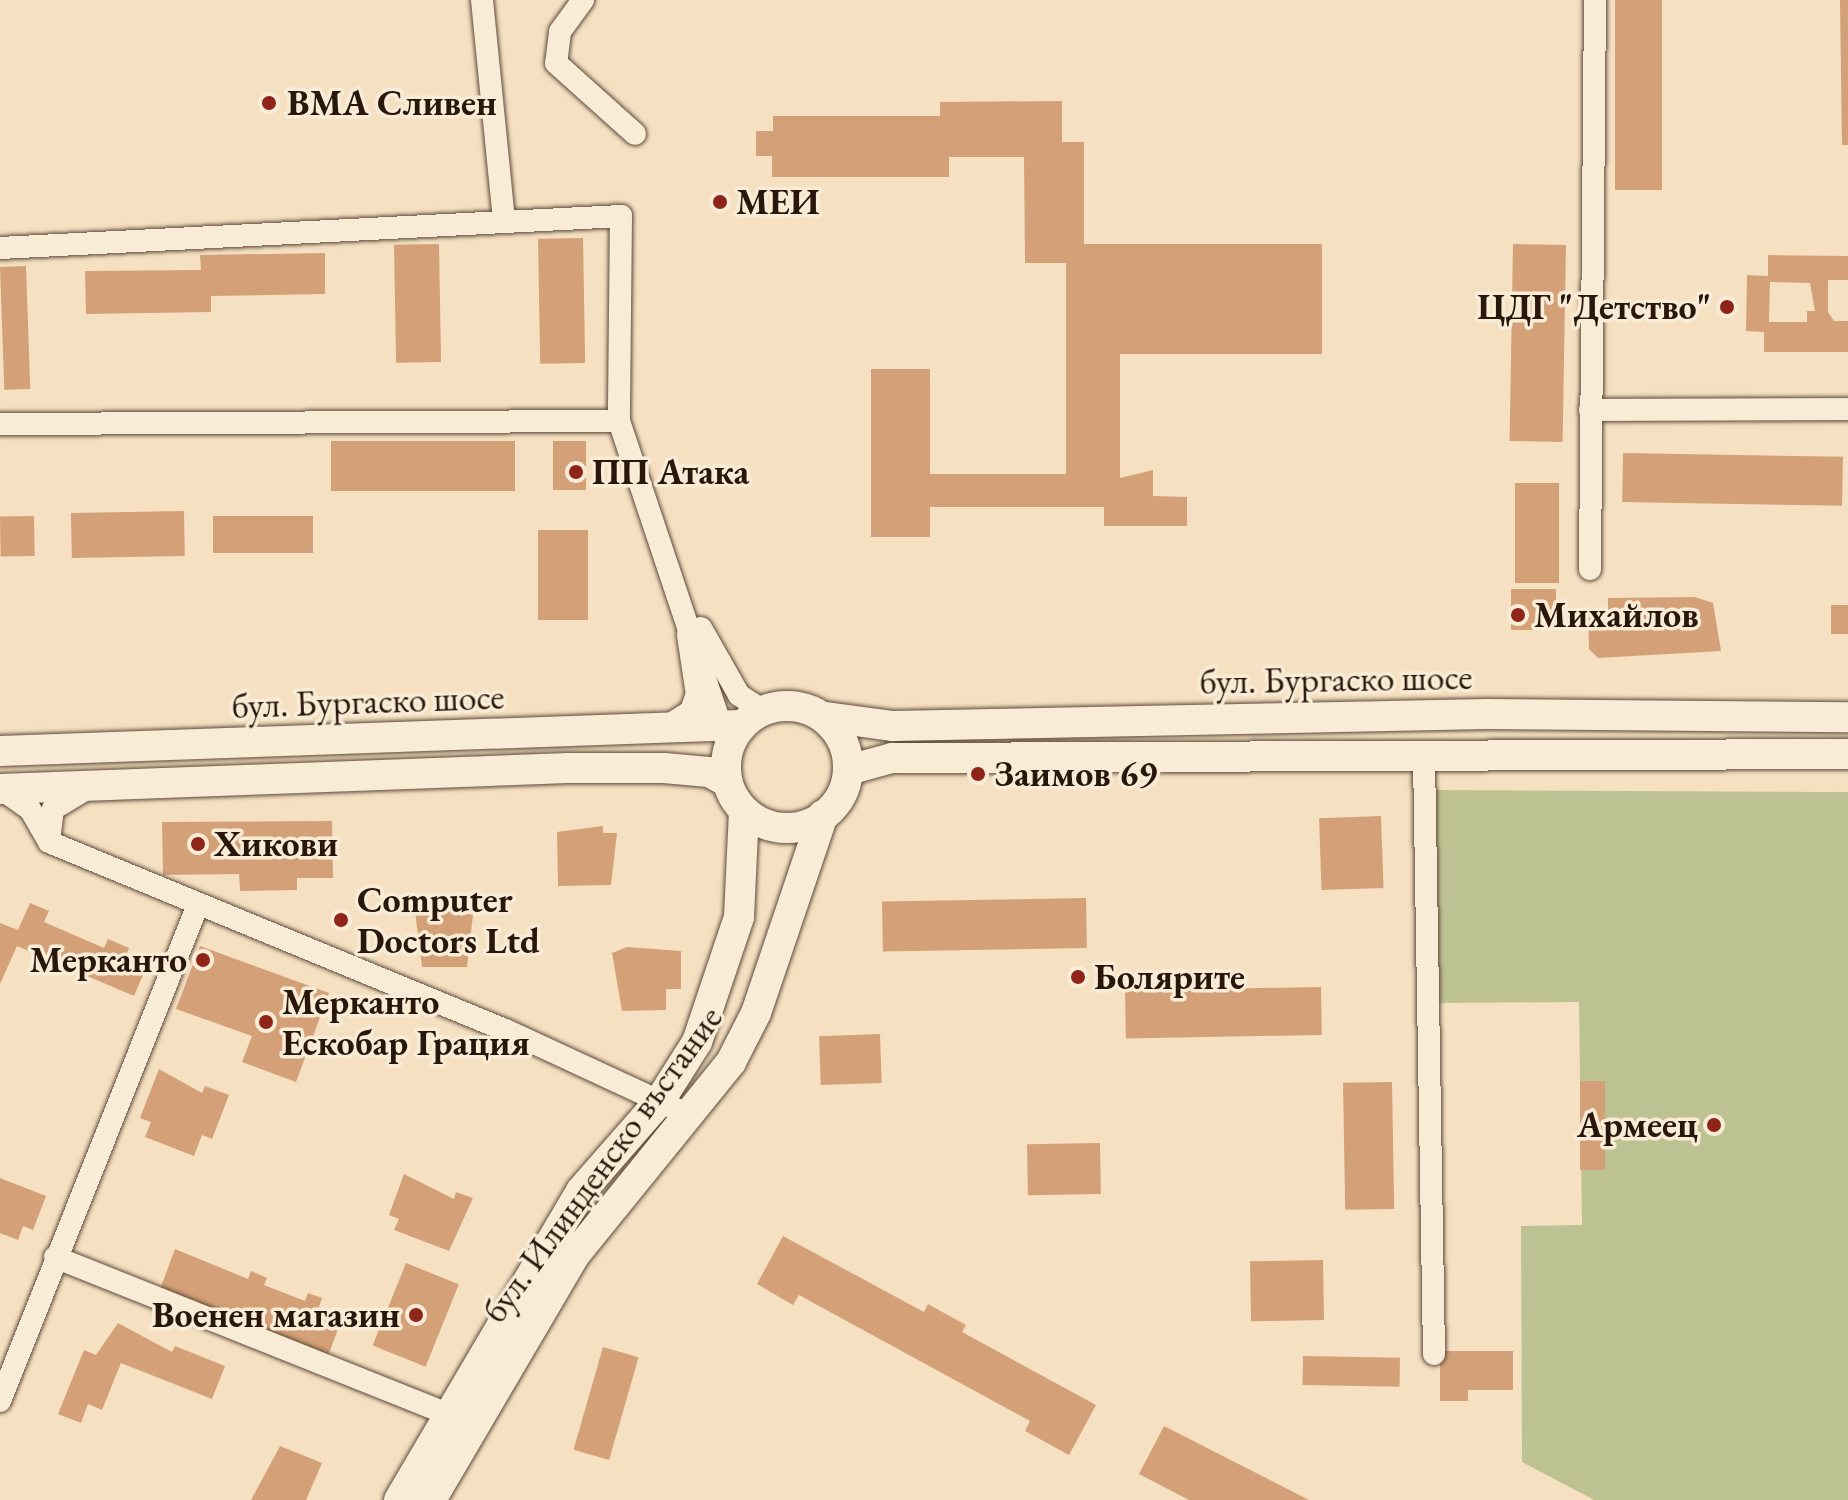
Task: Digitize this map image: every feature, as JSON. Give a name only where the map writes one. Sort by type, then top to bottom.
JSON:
[{"type":"main road","points":[[675,726],[694,714],[701,695],[692,635]]},
{"type":"main road","points":[[795,706],[826,717],[846,750],[848,770],[842,793],[823,815],[784,828],[744,811],[727,782],[738,727],[795,706]]},
{"type":"main road","name":"бул. Бургаско шосе","points":[[826,717],[893,726],[1461,714],[1848,717]]},
{"type":"main road","name":"бул. Бургаско шосе","points":[[0,751],[675,726],[738,727]]},
{"type":"main road","points":[[848,770],[892,758],[1848,754]]},
{"type":"main road","name":"бул. Бургаско шосе","points":[[0,789],[91,790],[568,768],[664,768],[727,782]]},
{"type":"main road","name":"бул. Илинденско въстание","points":[[399,1500],[445,1413],[581,1191],[659,1102],[697,1042],[727,966],[744,889],[744,811]]},
{"type":"main road","name":"бул. Илинденско въстание","points":[[431,1500],[574,1256],[747,1033],[823,815]]},
{"type":"street","points":[[482,0],[504,221]]},
{"type":"street","points":[[583,0],[560,32],[556,63],[635,134]]},
{"type":"street","points":[[1590,569],[1595,0]]},
{"type":"street","points":[[0,248],[621,216],[619,421],[692,635],[738,727]]},
{"type":"street","points":[[1590,410],[1848,409]]},
{"type":"street","points":[[0,424],[619,421]]},
{"type":"street","points":[[668,568],[739,695],[738,727]]},
{"type":"street","points":[[1424,757],[1434,1354]]},
{"type":"street","points":[[0,789],[30,809],[49,842],[197,907],[508,1031],[687,1114]]},
{"type":"street","points":[[49,842],[53,809],[69,794],[91,790]]},
{"type":"street","points":[[0,1401],[197,907]]},
{"type":"street","points":[[55,1257],[445,1413]]},
{"type":"green space","points":[[1432,790],[1848,792],[1848,1500],[1594,1500],[1522,1462],[1521,1226],[1582,1225],[1579,1002],[1436,1003]]},
{"type":"building","points":[[1615,0],[1662,0],[1662,190],[1615,190]]},
{"type":"building","points":[[1840,0],[1848,0],[1848,145],[1842,145]]},
{"type":"building","points":[[1062,101],[1062,142],[1084,142],[1084,244],[1322,244],[1322,354],[1120,354],[1120,478],[1153,470],[1153,496],[1187,497],[1187,526],[1104,526],[1104,507],[930,507],[930,537],[871,537],[871,369],[930,369],[930,474],[1066,474],[1066,263],[1025,263],[1024,157],[949,157],[949,177],[772,177],[772,156],[756,156],[756,131],[773,131],[773,116],[940,116],[940,102]]},
{"type":"building","points":[[583,238],[585,363],[540,364],[538,239]]},
{"type":"building","points":[[439,244],[441,362],[396,363],[394,245]]},
{"type":"building","points":[[1513,244],[1566,245],[1563,442],[1510,441]]},
{"type":"building","points":[[325,253],[325,294],[211,296],[211,312],[86,314],[85,271],[201,270],[200,255]]},
{"type":"building","points":[[1768,255],[1848,256],[1848,280],[1828,280],[1828,312],[1834,321],[1848,321],[1848,352],[1764,352],[1764,332],[1746,331],[1747,275],[1768,276]],"holes":[[[1770,282],[1810,283],[1815,311],[1807,311],[1807,322],[1769,322]]]},
{"type":"building","points":[[26,266],[30,389],[4,390],[0,267]]},
{"type":"building","points":[[331,441],[515,441],[515,491],[331,491]]},
{"type":"building","points":[[553,441],[586,441],[586,490],[553,490]]},
{"type":"building","points":[[1623,453],[1843,457],[1842,506],[1622,502]]},
{"type":"building","points":[[1515,483],[1559,483],[1559,583],[1515,583]]},
{"type":"building","points":[[184,511],[185,556],[72,558],[71,513]]},
{"type":"building","points":[[34,516],[35,556],[1,557],[0,517]]},
{"type":"building","points":[[213,516],[313,516],[313,553],[213,553]]},
{"type":"building","points":[[538,530],[588,530],[588,620],[538,620]]},
{"type":"building","points":[[1511,589],[1556,589],[1556,630],[1511,630]]},
{"type":"building","points":[[1695,597],[1713,603],[1721,651],[1598,658],[1589,649],[1588,610],[1608,610],[1608,598]]},
{"type":"building","points":[[1831,605],[1848,605],[1848,634],[1831,634]]},
{"type":"building","points":[[1381,816],[1384,888],[1322,890],[1319,818]]},
{"type":"building","points":[[332,821],[333,878],[297,878],[297,890],[240,891],[239,874],[163,875],[162,822]]},
{"type":"building","points":[[603,826],[603,833],[617,833],[611,885],[558,886],[557,832]]},
{"type":"building","points":[[1086,898],[1087,948],[883,952],[882,902]]},
{"type":"building","points":[[30,903],[49,911],[44,922],[104,948],[108,939],[129,948],[125,959],[146,968],[134,996],[17,946],[0,984],[0,923],[18,930]]},
{"type":"building","points":[[428,904],[473,915],[467,967],[422,967],[415,911],[428,911]]},
{"type":"building","name":"Мерканто Ескобар Грация","points":[[200,946],[329,993],[296,1082],[242,1062],[252,1036],[176,1009]]},
{"type":"building","points":[[627,947],[681,951],[681,989],[666,989],[666,1010],[622,1011],[612,953]]},
{"type":"building","points":[[1321,987],[1322,1035],[1126,1038],[1125,990]]},
{"type":"building","points":[[880,1034],[882,1083],[821,1085],[819,1036]]},
{"type":"building","points":[[159,1069],[202,1093],[205,1086],[229,1095],[212,1139],[202,1135],[194,1156],[145,1137],[151,1122],[140,1118]]},
{"type":"building","points":[[1580,1081],[1605,1081],[1605,1170],[1580,1170]]},
{"type":"building","points":[[1392,1082],[1394,1209],[1345,1210],[1343,1083]]},
{"type":"building","points":[[1100,1143],[1101,1194],[1028,1195],[1027,1144]]},
{"type":"building","points":[[404,1174],[454,1199],[456,1192],[473,1198],[449,1251],[394,1230],[399,1219],[389,1215]]},
{"type":"building","points":[[0,1178],[46,1196],[33,1230],[23,1226],[18,1240],[0,1233]]},
{"type":"building","points":[[783,1236],[924,1312],[928,1304],[966,1325],[962,1332],[1096,1405],[1069,1455],[1025,1431],[1030,1421],[799,1295],[793,1305],[757,1284]]},
{"type":"building","points":[[175,1249],[248,1279],[251,1271],[267,1278],[264,1285],[305,1301],[308,1293],[322,1298],[319,1307],[343,1316],[328,1356],[159,1292]]},
{"type":"building","points":[[1323,1260],[1324,1320],[1251,1321],[1250,1261]]},
{"type":"building","name":"Военен магазин","points":[[406,1263],[459,1284],[426,1367],[373,1346]]},
{"type":"building","points":[[118,1323],[172,1352],[175,1346],[225,1366],[212,1399],[121,1363],[102,1410],[88,1404],[81,1423],[58,1414],[84,1350],[96,1355]]},
{"type":"building","points":[[603,1347],[639,1357],[609,1460],[574,1450]]},
{"type":"building","points":[[1440,1351],[1513,1351],[1513,1390],[1468,1390],[1468,1401],[1440,1401]]},
{"type":"building","points":[[1303,1356],[1400,1358],[1399,1387],[1302,1385]]},
{"type":"building","points":[[1164,1426],[1309,1500],[1189,1500],[1139,1474]]},
{"type":"building","points":[[280,1446],[322,1463],[306,1500],[251,1500]]},
{"type":"place","name":"ВМА Сливен","points":[[269,103]]},
{"type":"place","name":"МЕИ","points":[[720,202]]},
{"type":"place","name":"ЦДГ \"Детство\"","points":[[1727,307]]},
{"type":"place","name":"ПП Атака","points":[[576,472]]},
{"type":"place","name":"Михайлов","points":[[1518,615]]},
{"type":"place","name":"Заимов 69","points":[[978,774]]},
{"type":"place","name":"Хикови","points":[[198,844]]},
{"type":"place","name":"Computer Doctors Ltd","points":[[341,920]]},
{"type":"place","name":"Мерканто","points":[[203,960]]},
{"type":"place","name":"Болярите","points":[[1078,977]]},
{"type":"place","name":"Мерканто Ескобар Грация","points":[[266,1022]]},
{"type":"place","name":"Армеец","points":[[1714,1125]]},
{"type":"place","name":"Военен магазин","points":[[416,1315]]}]
